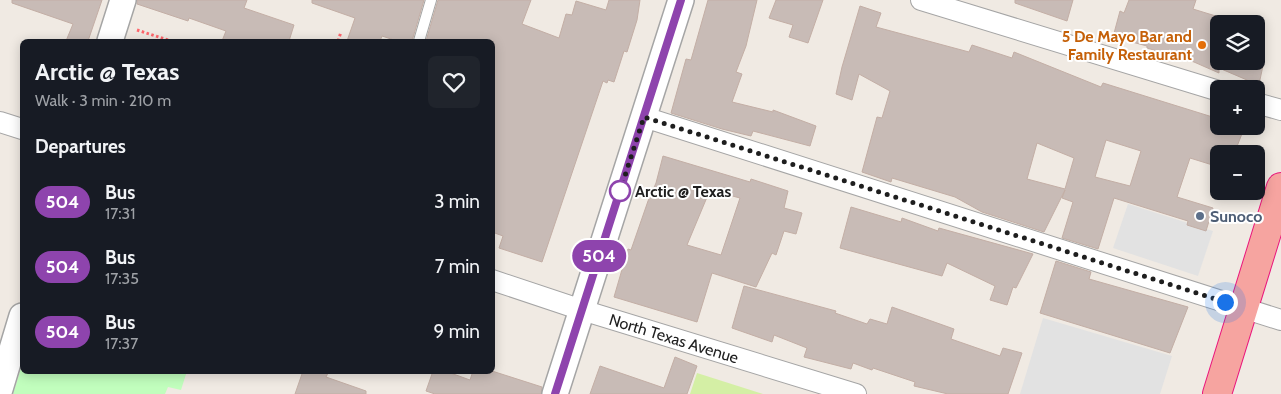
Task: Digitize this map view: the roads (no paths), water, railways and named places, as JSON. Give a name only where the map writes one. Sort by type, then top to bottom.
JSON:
[{"type":"highway","points":[[1217,394],[1281,187]]},
{"type":"street","points":[[113,32],[123,0]]},
{"type":"street","points":[[555,394],[681,0]]},
{"type":"street","points":[[921,0],[1210,88]]},
{"type":"street","points":[[1265,105],[1281,110]]},
{"type":"street","points":[[644,117],[1281,320]]},
{"type":"street","points":[[0,122],[20,128]]},
{"type":"street","name":"North Texas Avenue","points":[[495,281],[582,310],[856,394]]},
{"type":"street","points":[[0,389],[8,337],[20,319]]},
{"type":"lane","points":[[420,39],[431,0]]},
{"type":"place","name":"5 De Mayo Bar and Family Restaurant","points":[[1202,45]]},
{"type":"place","name":"Arctic @ Texas","points":[[620,191]]},
{"type":"place","name":"Sunoco","points":[[1200,216]]}]
